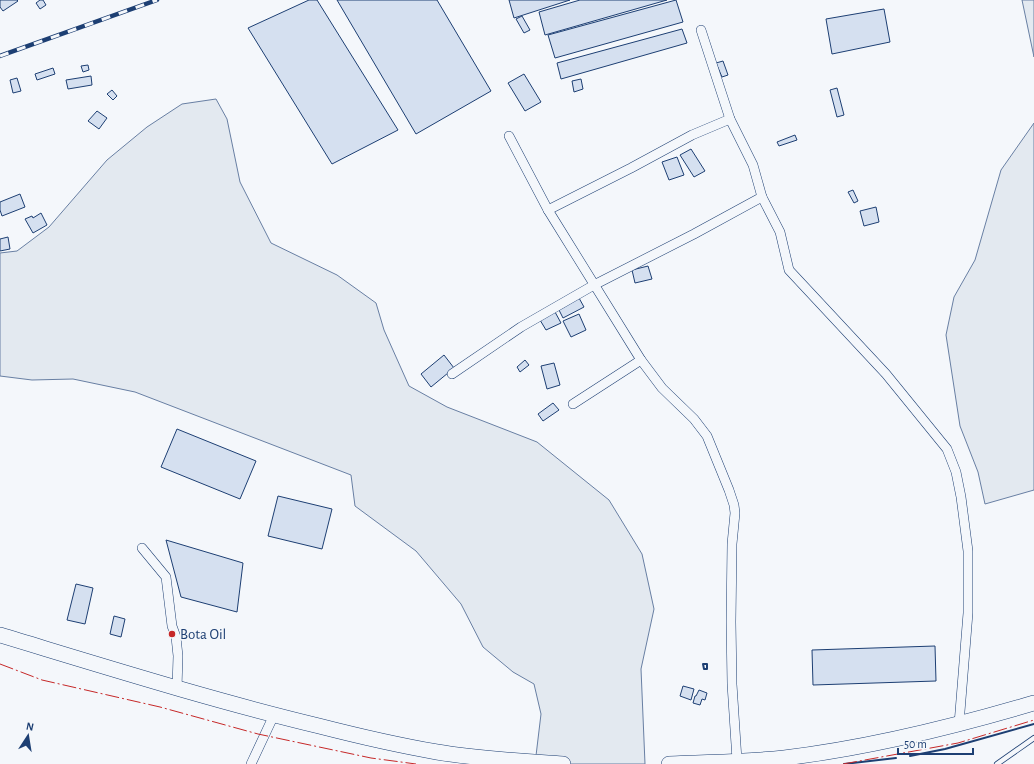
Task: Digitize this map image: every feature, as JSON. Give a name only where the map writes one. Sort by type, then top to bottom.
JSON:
[{"type":"highway","points":[[0,634],[177,688],[274,715],[383,742],[438,752],[496,759],[563,764]]},
{"type":"highway","points":[[669,764],[783,758],[817,753],[960,724],[1034,703]]},
{"type":"street","points":[[702,30],[730,119],[753,165],[762,197],[780,232],[789,270],[886,374],[947,449],[956,472],[968,551],[968,613],[960,724]]},
{"type":"street","points":[[548,210],[632,168],[692,134],[730,119]]},
{"type":"street","points":[[509,136],[548,210],[641,360],[662,388],[694,419],[707,436],[734,505],[735,513],[732,544],[730,622],[737,760]]},
{"type":"street","points":[[452,374],[521,328],[594,285],[694,234],[762,197]]},
{"type":"street","points":[[573,404],[641,360]]},
{"type":"street","points":[[142,548],[166,577],[172,626],[176,637],[178,656],[177,688]]},
{"type":"street","points":[[251,764],[274,715]]},
{"type":"lane","points":[[997,764],[1034,738]]},
{"type":"shaded area","points":[[1022,0],[1034,0],[1034,57]]},
{"type":"shaded area","points":[[216,99],[227,119],[240,182],[271,243],[337,275],[376,303],[384,330],[409,386],[447,407],[537,442],[609,500],[642,554],[654,609],[641,669],[645,764],[535,764],[541,714],[534,684],[513,672],[483,647],[461,604],[416,551],[355,506],[351,475],[135,392],[73,379],[32,380],[0,376],[0,253],[17,251],[49,227],[107,160],[147,127],[182,104]]},
{"type":"shaded area","points":[[1034,123],[1034,490],[985,504],[978,472],[960,426],[946,335],[954,297],[975,260],[1001,170]]},
{"type":"building","points":[[0,0],[18,1],[3,11],[0,7]]},
{"type":"building","points":[[43,0],[46,5],[40,9],[36,3]]},
{"type":"building","points":[[309,0],[317,0],[398,130],[332,164],[248,28]]},
{"type":"building","points":[[337,0],[437,0],[491,91],[416,134]]},
{"type":"building","points":[[509,0],[570,0],[514,18]]},
{"type":"building","points":[[580,0],[667,0],[545,35],[539,12]]},
{"type":"building","points":[[676,0],[683,22],[555,58],[548,35]]},
{"type":"building","points":[[884,9],[890,42],[832,54],[826,19]]},
{"type":"building","points":[[522,16],[530,30],[524,33],[516,19]]},
{"type":"building","points":[[682,29],[687,43],[561,79],[557,63]]},
{"type":"building","points":[[723,61],[728,75],[722,77],[716,63]]},
{"type":"building","points":[[88,65],[89,70],[83,72],[81,66]]},
{"type":"building","points":[[53,68],[55,74],[37,80],[35,74]]},
{"type":"building","points":[[524,74],[541,102],[525,111],[508,83]]},
{"type":"building","points":[[91,76],[92,85],[68,89],[66,80]]},
{"type":"building","points":[[17,78],[21,91],[13,93],[10,80]]},
{"type":"building","points":[[581,79],[583,89],[574,92],[572,81]]},
{"type":"building","points":[[837,88],[844,115],[837,117],[830,90]]},
{"type":"building","points":[[112,90],[117,96],[113,100],[107,94]]},
{"type":"building","points":[[97,111],[107,118],[99,129],[88,121]]},
{"type":"building","points":[[795,135],[797,140],[779,146],[777,142]]},
{"type":"building","points":[[691,149],[705,171],[694,177],[680,155]]},
{"type":"building","points":[[677,157],[684,175],[669,180],[662,162]]},
{"type":"building","points":[[853,190],[858,201],[854,203],[848,192]]},
{"type":"building","points":[[20,194],[25,207],[2,216],[0,202]]},
{"type":"building","points":[[876,207],[879,222],[864,226],[860,211]]},
{"type":"building","points":[[41,213],[47,225],[33,233],[25,219],[32,216],[33,218]]},
{"type":"building","points":[[8,237],[10,249],[0,251],[0,239]]},
{"type":"building","points":[[648,266],[652,279],[635,283],[632,270]]},
{"type":"building","points":[[579,298],[584,307],[563,318],[559,310]]},
{"type":"building","points":[[555,312],[561,323],[546,330],[540,320]]},
{"type":"building","points":[[579,314],[586,330],[571,337],[563,321]]},
{"type":"building","points":[[444,355],[454,368],[431,387],[421,374]]},
{"type":"building","points":[[525,360],[529,365],[520,372],[517,367]]},
{"type":"building","points":[[554,363],[560,385],[547,389],[541,366]]},
{"type":"building","points":[[553,403],[559,410],[543,421],[538,414]]},
{"type":"building","points":[[177,429],[256,461],[240,499],[161,467]]},
{"type":"building","points":[[278,496],[332,509],[322,549],[268,536]]},
{"type":"building","points":[[166,540],[243,563],[237,612],[181,597]]},
{"type":"building","points":[[76,584],[93,588],[85,624],[67,620]]},
{"type":"building","points":[[114,616],[125,619],[121,637],[110,634]]},
{"type":"building","points":[[935,646],[936,681],[813,685],[812,650]]},
{"type":"building","points":[[683,686],[694,689],[691,700],[680,696]]},
{"type":"building","points":[[699,690],[707,693],[705,700],[702,699],[700,705],[693,703]]},
{"type":"railway","points":[[0,56],[157,0]]},
{"type":"wall","points":[[703,664],[707,664],[707,669],[704,669],[703,664]]},
{"type":"wall","points":[[910,756],[945,749],[1034,724]]},
{"type":"wall","points":[[844,764],[896,758]]},
{"type":"power","points":[[0,664],[42,680],[160,707],[258,734],[371,758],[416,764]]},
{"type":"power","points":[[843,764],[958,743],[1034,720]]},
{"type":"place","name":"Bota Oil","points":[[172,634]]}]
